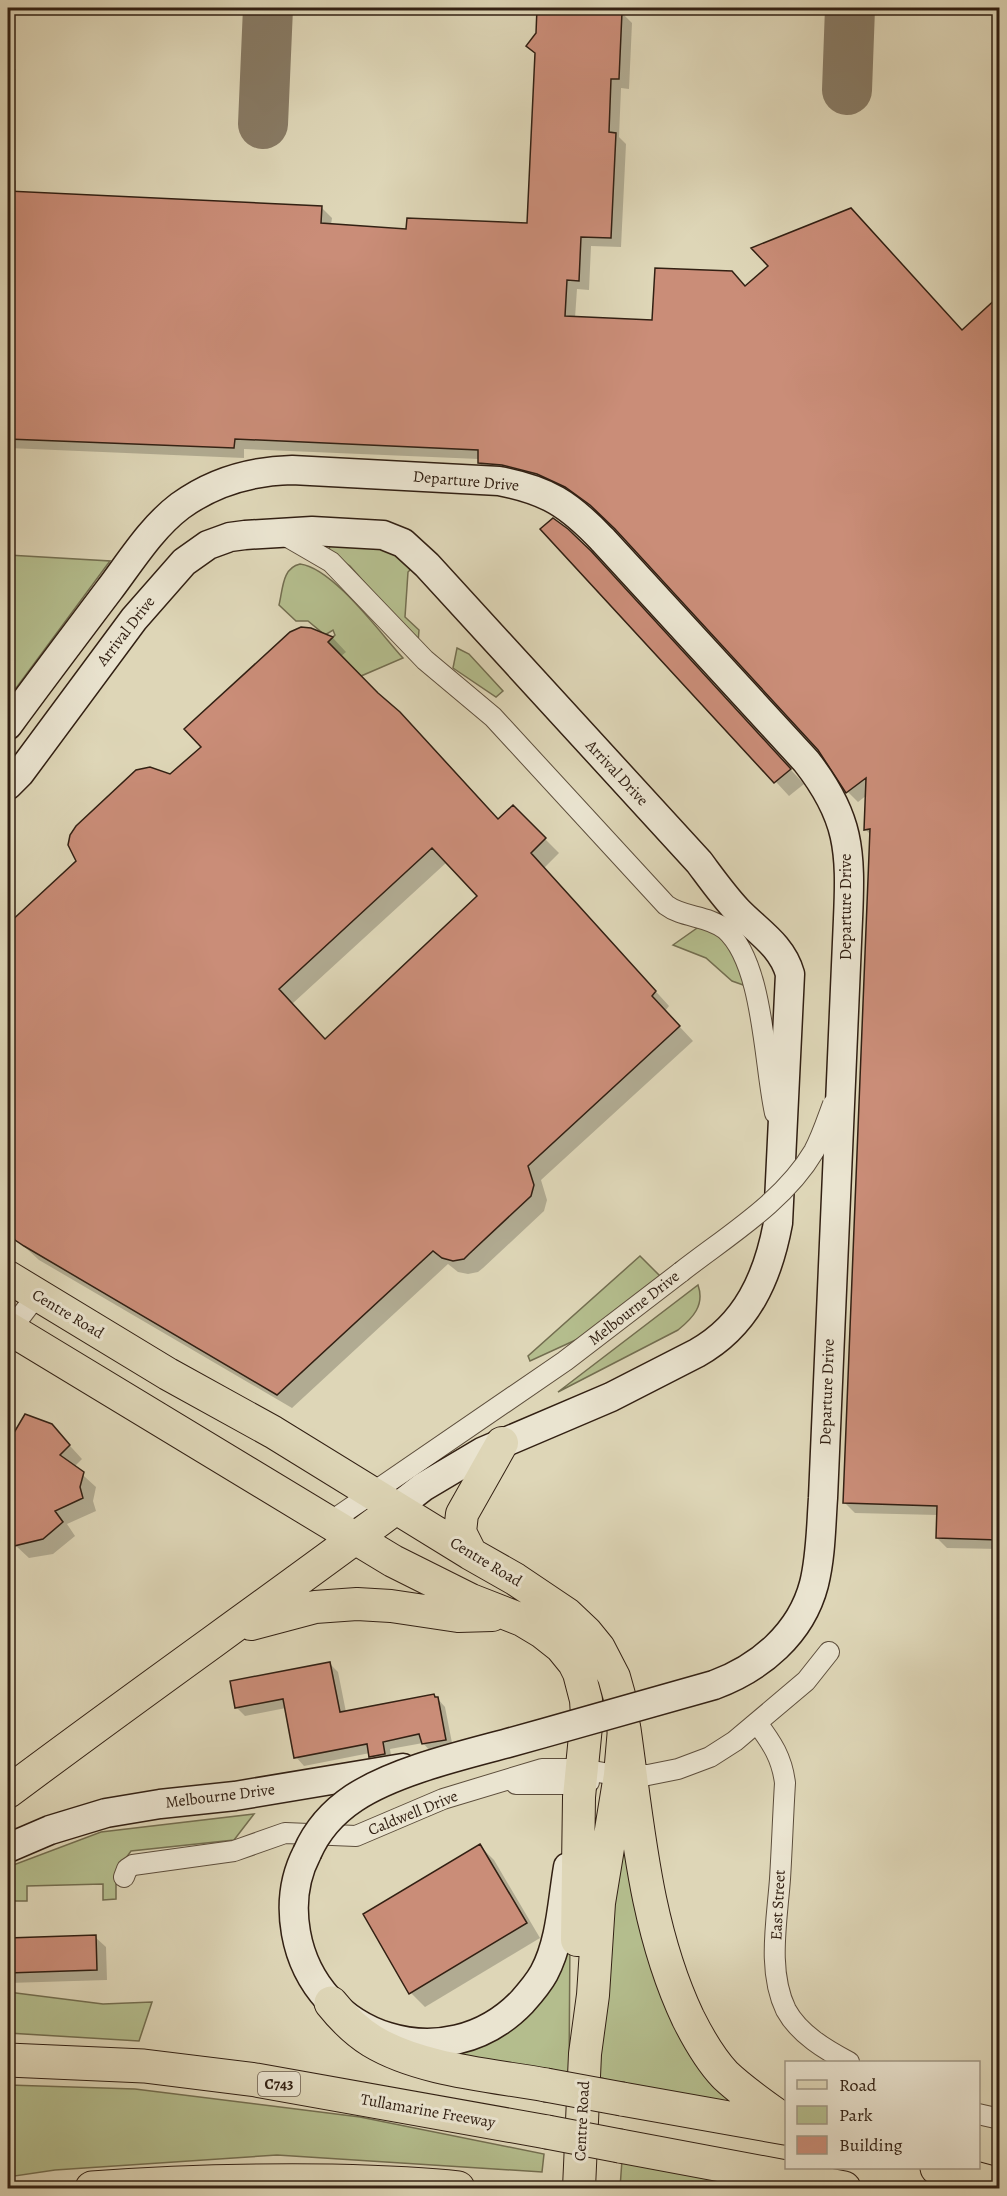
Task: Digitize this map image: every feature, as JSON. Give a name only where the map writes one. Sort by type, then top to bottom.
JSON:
[{"type":"highway","points":[[624,1729],[622,1775],[657,1935],[675,1991],[701,2043],[718,2066],[759,2104],[785,2121]]},
{"type":"highway","points":[[331,2003],[359,2032],[373,2042],[408,2057],[444,2067],[785,2128]]},
{"type":"highway","name":"Tullamarine Freeway","points":[[8,2060],[144,2066],[256,2080],[844,2188]]},
{"type":"highway","points":[[941,2169],[999,2185]]},
{"type":"highway","points":[[92,2188],[173,2182],[256,2180],[361,2182],[458,2188]]},
{"type":"main road","name":"Centre Road","points":[[8,1277],[168,1374],[273,1432],[558,1607],[586,1632],[599,1648],[614,1677],[621,1702],[624,1729]]},
{"type":"main road","name":"Centre Road","points":[[8,1330],[423,1577],[514,1617],[561,1647],[574,1662],[584,1687],[586,1708],[581,1783],[578,1986],[585,2054]]},
{"type":"main road","points":[[471,1554],[460,1532],[462,1514],[502,1443]]},
{"type":"main road","name":"Melbourne Drive","points":[[8,1792],[121,1707],[214,1640],[233,1629],[343,1530],[384,1501]]},
{"type":"main road","name":"Melbourne Drive","points":[[233,1629],[331,1605],[378,1605],[458,1616],[514,1617]]},
{"type":"main road","points":[[514,1617],[586,1632]]},
{"type":"main road","name":"Centre Road","points":[[579,2188],[585,2054],[593,1995],[600,1894],[622,1775]]},
{"type":"street","name":"Departure Drive","points":[[8,725],[150,537],[179,507],[214,486],[250,474],[292,470],[499,481],[538,490],[564,504],[603,540],[806,761],[831,798],[844,831],[850,883],[819,1556],[814,1586],[798,1618],[772,1652],[750,1669],[728,1680],[438,1762]]},
{"type":"street","name":"Arrival Drive","points":[[8,785],[20,773],[134,619],[184,562],[208,545],[230,537],[312,531],[383,535],[398,540],[411,549],[699,862],[733,906],[781,951],[790,974],[778,1223],[761,1283],[748,1308],[729,1330]]},
{"type":"street","name":"Arrival Drive","points":[[281,533],[331,562],[424,660],[493,717],[666,905],[676,911],[715,923],[735,941],[744,957],[755,993],[771,1095],[782,1144]]},
{"type":"street","name":"Melbourne Drive","points":[[384,1501],[769,1203],[798,1174],[820,1138],[841,1075]]},
{"type":"street","points":[[8,1330],[37,1295]]},
{"type":"street","name":"Melbourne Drive","points":[[384,1501],[423,1487],[482,1452],[611,1397],[704,1350],[729,1330]]},
{"type":"street","name":"Caldwell Drive","points":[[124,1877],[127,1869],[136,1864],[234,1851],[285,1833],[356,1836],[443,1799],[495,1784],[581,1783],[622,1775],[664,1773],[692,1765],[722,1750],[757,1724],[806,1681],[829,1652]]},
{"type":"street","name":"East Street","points":[[757,1724],[777,1752],[783,1766],[785,1783],[775,1953],[780,1993],[787,2011],[797,2026],[819,2044],[847,2061]]},
{"type":"street","name":"Melbourne Drive","points":[[8,1848],[51,1830],[106,1813],[160,1804],[235,1796],[438,1762]]},
{"type":"street","points":[[438,1762],[379,1785],[354,1798],[327,1821],[313,1840],[307,1853],[295,1885],[293,1906],[295,1928],[304,1963],[315,1983],[341,2014],[366,2028],[399,2040],[418,2043],[437,2043],[472,2036],[509,2015],[538,1984],[554,1950],[581,1783]]},
{"type":"street","points":[[980,2114],[999,2119]]},
{"type":"green space","points":[[330,543],[382,545],[415,565],[408,572],[405,617],[419,630],[418,643],[350,566],[329,552]]},
{"type":"green space","points":[[8,555],[110,561],[8,699]]},
{"type":"green space","points":[[300,564],[313,568],[341,589],[403,658],[361,676],[328,642],[335,635],[333,630],[325,635],[308,621],[296,621],[279,605],[286,575],[294,566]]},
{"type":"green space","points":[[457,648],[469,654],[503,691],[496,697],[453,668]]},
{"type":"green space","points":[[700,926],[711,929],[726,940],[736,957],[746,986],[732,981],[706,958],[673,945]]},
{"type":"green space","points":[[640,1256],[661,1277],[580,1338],[530,1361],[528,1356]]},
{"type":"green space","points":[[698,1285],[699,1305],[688,1321],[678,1330],[558,1392]]},
{"type":"green space","points":[[254,1814],[234,1840],[131,1851],[116,1872],[116,1899],[103,1900],[103,1884],[27,1886],[27,1901],[8,1901],[8,1867],[101,1832]]},
{"type":"green space","points":[[621,1837],[632,1868],[746,2106],[637,2090],[599,2077],[608,1920]]},
{"type":"green space","points":[[570,1933],[569,2077],[426,2050],[471,2044]]},
{"type":"green space","points":[[8,1992],[103,2004],[152,2002],[139,2041],[8,2033]]},
{"type":"green space","points":[[8,2085],[135,2089],[360,2117],[544,2154],[542,2172],[277,2155],[55,2170],[8,2177]]},
{"type":"green space","points":[[622,2160],[777,2188],[620,2188]]},
{"type":"building","points":[[537,8],[591,8],[590,10],[622,12],[619,79],[611,79],[609,132],[616,133],[611,238],[581,237],[579,281],[567,280],[565,316],[652,320],[655,268],[732,271],[745,286],[768,266],[751,248],[851,208],[962,330],[999,296],[999,1540],[936,1538],[937,1506],[843,1503],[870,829],[864,830],[866,778],[846,793],[818,750],[615,529],[590,505],[565,487],[537,474],[502,465],[478,463],[478,450],[235,439],[234,448],[8,439],[8,191],[322,206],[321,223],[406,229],[407,218],[527,223],[535,53],[526,46],[536,33]]},
{"type":"building","points":[[553,518],[591,551],[791,769],[774,783],[540,529]]},
{"type":"building","points":[[301,627],[311,628],[333,637],[328,642],[400,712],[498,819],[513,805],[546,838],[531,853],[656,991],[652,996],[680,1026],[528,1166],[534,1185],[531,1196],[464,1259],[453,1261],[442,1258],[433,1251],[277,1395],[24,1246],[15,1240],[8,1229],[8,924],[76,861],[68,845],[70,835],[76,826],[136,770],[150,767],[170,774],[201,747],[184,729],[290,632]],"holes":[[[432,848],[477,896],[325,1039],[279,989]]]},
{"type":"building","points":[[25,1414],[52,1424],[70,1445],[60,1455],[84,1472],[80,1487],[83,1498],[55,1511],[63,1522],[43,1539],[14,1546],[8,1528],[8,1439]]},
{"type":"building","points":[[330,1662],[340,1712],[434,1694],[438,1697],[446,1740],[422,1744],[419,1734],[383,1742],[385,1754],[369,1757],[367,1744],[294,1758],[283,1699],[235,1708],[230,1681]]},
{"type":"building","points":[[480,1844],[527,1923],[409,1994],[363,1914]]},
{"type":"building","points":[[96,1935],[97,1970],[8,1973],[8,1938]]},
{"type":"taxiway","points":[[263,124],[268,8]]},
{"type":"taxiway","points":[[847,90],[850,8]]}]
